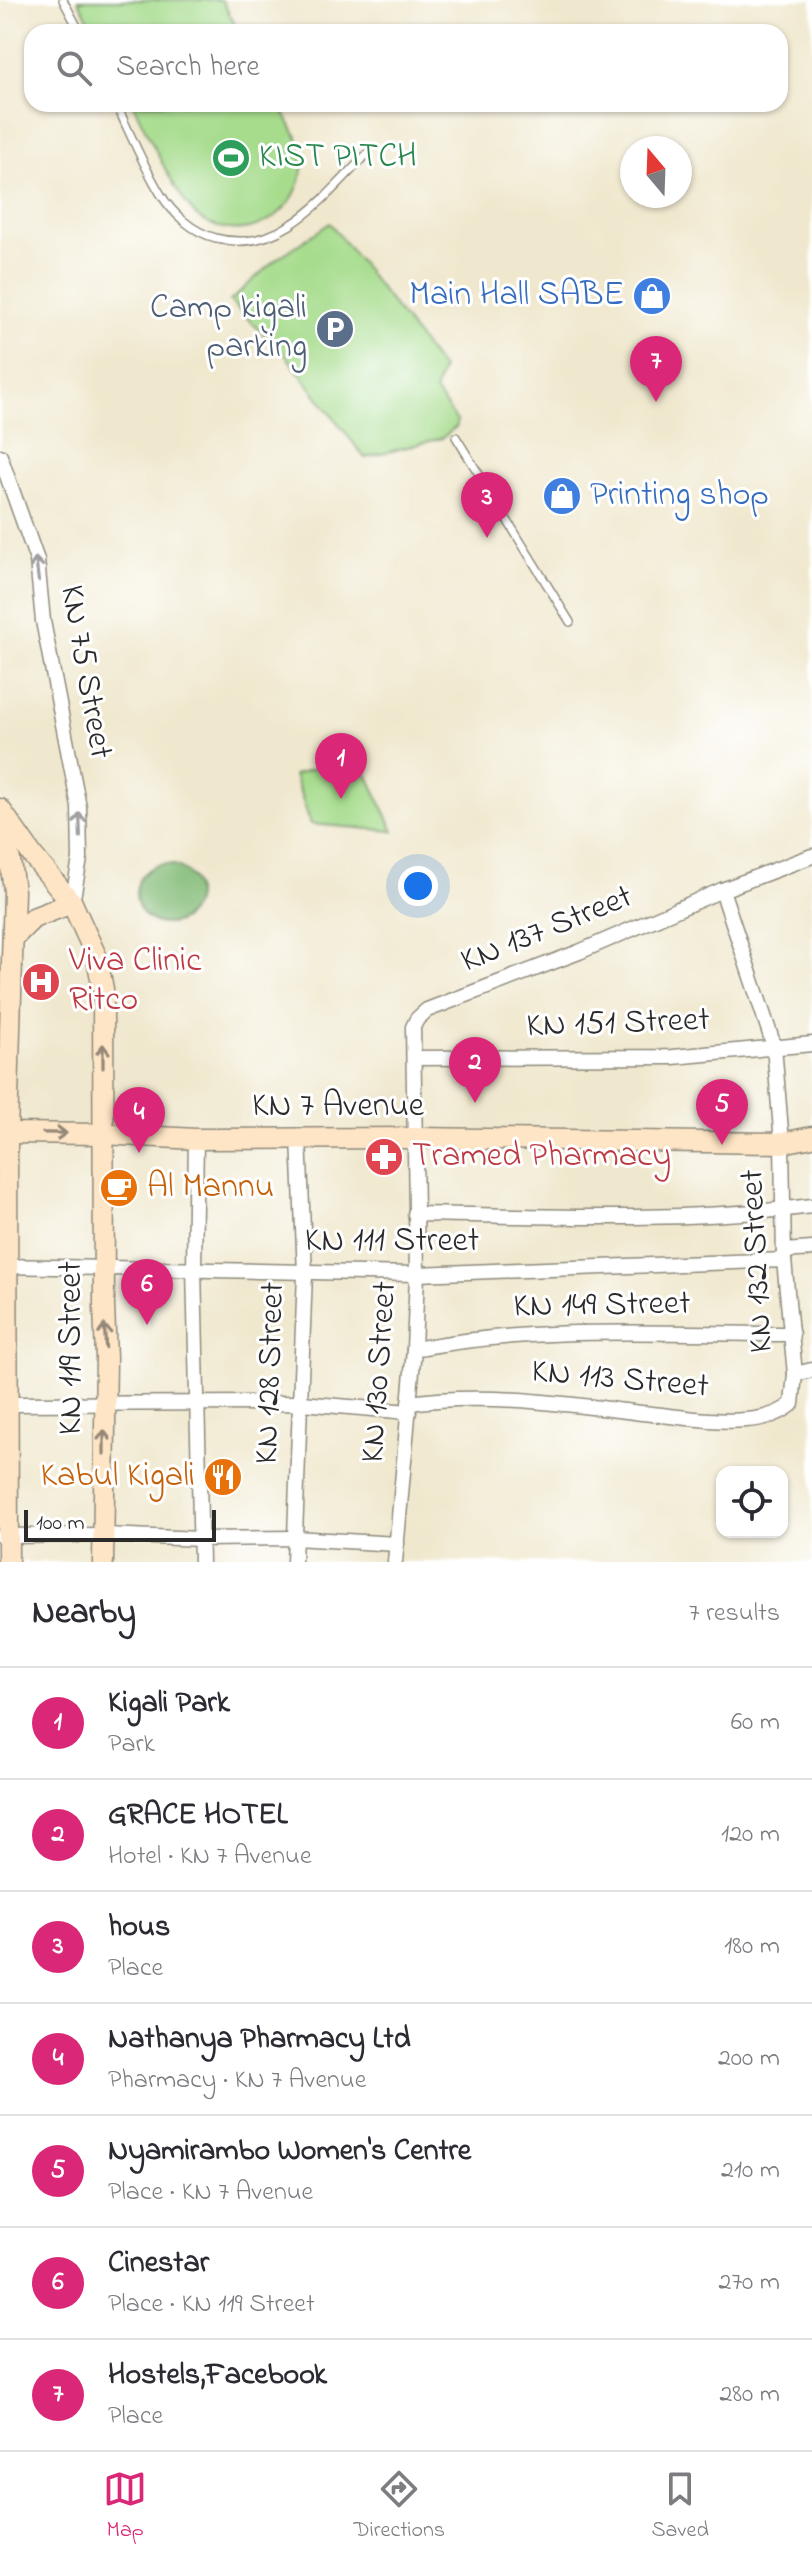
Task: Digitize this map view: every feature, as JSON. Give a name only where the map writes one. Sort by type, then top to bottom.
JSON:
[{"type":"main road","name":"KN 119 Street","points":[[0,809],[72,903],[97,958],[103,989],[103,1562]]},
{"type":"main road","points":[[0,825],[10,860],[14,891],[4,1133],[4,1536],[8,1562]]},
{"type":"main road","points":[[13,938],[33,918],[72,903]]},
{"type":"main road","name":"KN 7 Avenue","points":[[4,1133],[196,1139],[417,1138],[782,1143],[812,1137]]},
{"type":"street","name":"KN 75 Street","points":[[0,456],[37,560],[43,621],[79,807],[80,859],[72,903]]},
{"type":"street","name":"KN 137 Street","points":[[417,1138],[413,1027],[427,1010],[579,952],[722,890],[812,856]]},
{"type":"street","name":"KN 132 Street","points":[[722,890],[774,1046],[782,1143],[781,1210],[795,1374]]},
{"type":"street","name":"KN 151 Street","points":[[414,1058],[673,1057],[812,1044]]},
{"type":"street","name":"KN 130 Street","points":[[395,1562],[414,1349],[417,1138]]},
{"type":"street","points":[[196,1139],[194,1268],[201,1562]]},
{"type":"street","name":"KN 128 Street","points":[[294,1562],[305,1273],[299,1139]]},
{"type":"street","points":[[415,1214],[620,1218],[812,1206]]},
{"type":"street","name":"KN 111 Street","points":[[4,1266],[417,1274],[784,1255],[812,1249]]},
{"type":"street","name":"KN 149 Street","points":[[414,1349],[481,1338],[601,1334],[792,1334]]},
{"type":"street","points":[[795,1374],[812,1370]]},
{"type":"street","name":"KN 113 Street","points":[[4,1404],[302,1403],[409,1408],[464,1400],[745,1420],[776,1413],[792,1404],[795,1374]]},
{"type":"street","points":[[4,1536],[294,1538],[397,1544]]},
{"type":"lane","points":[[63,0],[76,24]]},
{"type":"lane","points":[[120,112],[160,194],[174,211],[205,235],[232,242],[266,238],[290,225],[312,210],[368,153]]},
{"type":"lane","points":[[456,437],[570,622]]},
{"type":"green space","points":[[78,0],[222,0],[235,24],[91,24]]},
{"type":"green space","name":"KIST PITCH","points":[[137,112],[283,112],[299,142],[302,168],[298,187],[275,216],[259,225],[241,229],[221,228],[202,220],[193,212]]},
{"type":"green space","name":"Camp kigali parking","points":[[330,223],[442,369],[435,391],[457,421],[457,426],[442,438],[365,458],[287,357],[230,301],[275,260]]},
{"type":"green space","points":[[357,753],[394,831],[311,824],[294,775]]},
{"type":"green space","points":[[166,864],[188,872],[196,894],[188,916],[166,924],[144,916],[136,894],[144,872]]},
{"type":"place","name":"KIST PITCH","points":[[231,158]]},
{"type":"place","name":"Main Hall SABE","points":[[652,296]]},
{"type":"place","name":"Camp kigali parking","points":[[335,329]]},
{"type":"place","name":"Hostels,Facebook","points":[[656,402]]},
{"type":"place","name":"Printing shop","points":[[562,496]]},
{"type":"place","name":"hous","points":[[487,538]]},
{"type":"place","name":"Kigali Park","points":[[341,799]]},
{"type":"place","name":"Viva Clinic Ritco","points":[[41,982]]},
{"type":"place","name":"GRACE HOTEL","points":[[475,1103]]},
{"type":"place","name":"Nyamirambo Women's Centre","points":[[722,1145]]},
{"type":"place","name":"Nathanya Pharmacy Ltd","points":[[139,1153]]},
{"type":"place","name":"Tramed Pharmacy","points":[[384,1157]]},
{"type":"place","name":"Al Mannu","points":[[119,1188]]},
{"type":"place","name":"Cinestar","points":[[147,1325]]},
{"type":"place","name":"Kabul Kigali","points":[[223,1477]]}]
